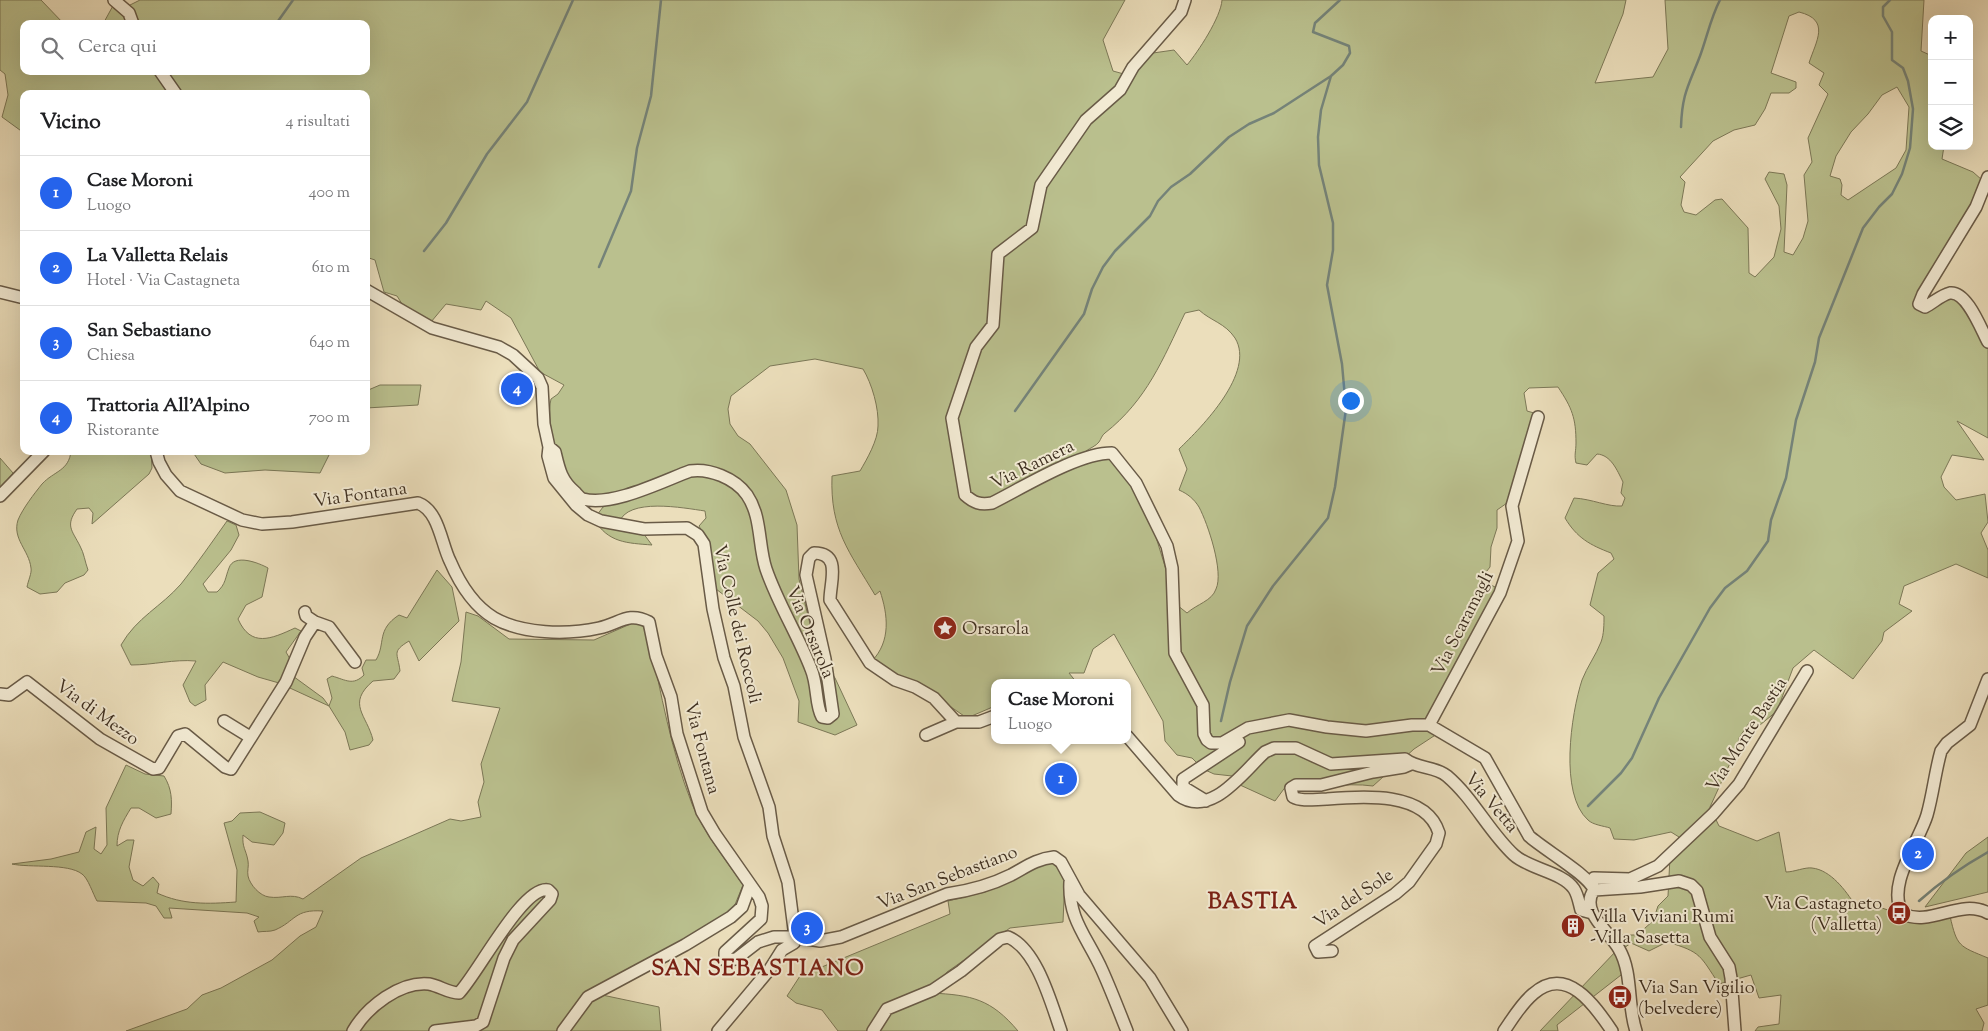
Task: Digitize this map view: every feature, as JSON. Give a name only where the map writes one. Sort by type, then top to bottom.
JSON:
[{"type":"street","points":[[114,0],[131,18]]},
{"type":"street","points":[[129,0],[131,18]]},
{"type":"street","name":"Via Ramera","points":[[1184,0],[1181,12],[1133,67],[1120,90],[1086,120],[1041,185],[1032,228],[998,254],[993,325],[976,347],[952,418],[965,495],[973,502],[983,505],[992,503],[1080,460],[1098,453],[1112,453],[1136,483],[1166,546],[1172,568],[1175,653],[1202,705],[1204,737],[1211,743],[1222,743],[1248,728],[1261,726]]},
{"type":"street","points":[[163,75],[173,90]]},
{"type":"street","points":[[1988,177],[1976,207],[1920,302],[1920,306],[1925,307],[1948,294],[1960,296],[1969,305],[1988,342]]},
{"type":"street","points":[[0,292],[20,297]]},
{"type":"street","name":"Via Colle dei Roccoli","points":[[370,292],[432,328],[483,342],[513,355],[541,382],[546,438],[549,447],[548,456],[554,478],[576,505],[596,520],[644,529],[687,528],[698,535],[704,544],[708,581],[724,658],[734,686],[751,762],[769,807],[773,836],[788,882],[795,936]]},
{"type":"street","name":"Via Scaramagli","points":[[1428,726],[1500,592],[1518,541],[1512,506],[1538,417]]},
{"type":"street","name":"Via Orsarola","points":[[549,447],[555,452],[558,467],[567,485],[582,499],[602,500],[620,496],[695,470],[714,473],[730,480],[747,495],[758,523],[765,567],[812,670],[818,692],[819,711],[822,717],[828,718],[833,714],[825,659],[806,575],[809,558],[814,553],[826,555],[831,560],[834,578],[830,600],[870,663],[895,680],[915,687],[934,698],[956,722]]},
{"type":"street","points":[[0,496],[40,455]]},
{"type":"street","name":"Via Fontana","points":[[157,455],[166,475],[180,491],[234,517],[262,524],[292,522],[418,503],[424,505],[438,527],[449,559],[459,579],[473,600],[493,617],[516,626],[545,631],[599,628],[639,616],[649,622],[656,656],[671,697],[677,734],[702,812],[758,896]]},
{"type":"street","points":[[305,612],[306,616],[315,622],[329,627],[355,662]]},
{"type":"street","name":"Via di Mezzo","points":[[0,694],[9,695],[28,682],[100,739],[141,764],[156,769],[161,766],[180,734],[188,735],[229,769],[232,768],[286,682],[305,637],[315,622]]},
{"type":"street","name":"Via Monte Bastia","points":[[1593,887],[1594,878],[1630,879],[1658,866],[1723,804],[1739,784],[1807,671]]},
{"type":"street","points":[[1988,679],[1970,724],[1947,743],[1941,751],[1927,815],[1906,860],[1898,900],[1903,914],[1910,917],[1926,917],[1969,907],[1979,908],[1988,913]]},
{"type":"street","points":[[926,735],[956,722],[979,722],[991,718]]},
{"type":"street","points":[[1206,801],[1183,787],[1182,779],[1261,726],[1289,720],[1327,727],[1366,731],[1412,725],[1428,726],[1486,758],[1529,836],[1593,887],[1640,887],[1679,881],[1691,885],[1697,891],[1710,937],[1730,972],[1734,1031]]},
{"type":"street","points":[[224,721],[250,737]]},
{"type":"street","points":[[1131,741],[1178,795],[1185,800],[1195,802],[1206,801]]},
{"type":"street","name":"Via Vetta","points":[[1206,801],[1216,797],[1265,752],[1274,748],[1304,750],[1331,764],[1405,759],[1410,764],[1446,775],[1480,811],[1516,857],[1569,883],[1576,892],[1582,910],[1592,913],[1612,938],[1624,960],[1636,1031]]},
{"type":"street","name":"Via del Sole","points":[[1332,951],[1318,952],[1316,946],[1395,894],[1409,882],[1436,844],[1439,833],[1430,814],[1417,805],[1405,801],[1343,798],[1303,800],[1293,797],[1291,788],[1296,785],[1321,785],[1373,772],[1404,767],[1410,764]]},
{"type":"street","name":"Via San Sebastiano","points":[[758,896],[762,906],[761,919],[725,952],[725,960],[736,959],[758,942],[774,938],[795,936],[820,941],[841,937],[947,894],[965,892],[1011,875],[1039,858],[1054,856],[1061,862],[1079,894],[1150,978],[1182,1031]]},
{"type":"street","points":[[1070,880],[1071,905],[1079,931],[1102,969],[1127,1031]]},
{"type":"street","points":[[563,1031],[588,997],[662,958],[731,917],[742,907],[750,885]]},
{"type":"street","points":[[1592,913],[1590,899],[1593,887]]},
{"type":"street","points":[[353,1031],[373,1006],[385,998],[412,986],[427,984],[439,986],[451,993],[459,993],[495,941],[530,898],[537,892],[548,890],[552,894],[550,900],[513,940],[504,958],[483,1022],[476,1026],[435,1031]]},
{"type":"street","points":[[718,1031],[770,968],[782,950],[794,943],[795,936]]},
{"type":"street","points":[[873,1031],[887,1009],[934,990],[1000,939],[1008,936],[1024,950],[1038,971],[1061,1031]]},
{"type":"street","points":[[1504,1031],[1534,992],[1546,986],[1558,984],[1585,994],[1612,1031]]},
{"type":"green space","points":[[0,0],[41,0],[60,20],[20,20],[20,75],[370,75],[370,20],[105,20],[115,2],[122,9],[140,0],[1125,0],[1103,40],[1113,71],[1131,76],[1153,53],[1174,50],[1187,65],[1203,43],[1218,16],[1222,0],[1626,0],[1623,14],[1595,83],[1653,77],[1668,49],[1665,0],[1924,0],[1921,51],[1928,54],[1928,150],[1943,150],[1942,159],[1973,172],[1982,180],[1972,205],[1915,303],[1954,293],[1988,347],[1988,438],[1957,421],[1984,460],[1952,455],[1941,477],[1944,487],[1956,500],[1985,494],[1988,522],[1981,533],[1988,550],[1988,578],[1956,564],[1904,586],[1899,604],[1912,611],[1884,632],[1882,641],[1853,679],[1814,650],[1793,668],[1777,711],[1760,725],[1751,720],[1739,738],[1737,748],[1710,807],[1719,826],[1757,841],[1779,832],[1786,872],[1809,868],[1819,870],[1832,877],[1855,905],[1882,908],[1902,915],[1950,916],[1957,940],[1965,948],[1988,958],[1988,1005],[1976,1009],[1984,1023],[1982,1031],[1755,1031],[1758,1027],[1779,1024],[1781,995],[1759,998],[1751,975],[1719,984],[1699,956],[1694,952],[1667,942],[1649,951],[1631,943],[1624,948],[1630,968],[1557,1025],[1558,1031],[1540,1031],[1617,950],[1608,935],[1637,935],[1653,921],[1658,906],[1668,896],[1670,857],[1679,837],[1671,832],[1634,840],[1614,839],[1610,828],[1588,820],[1579,808],[1573,792],[1570,773],[1570,753],[1574,713],[1582,680],[1599,647],[1604,629],[1604,616],[1590,605],[1598,573],[1614,559],[1611,553],[1590,544],[1579,536],[1565,518],[1574,498],[1622,506],[1625,498],[1621,493],[1623,482],[1613,464],[1606,457],[1597,454],[1587,465],[1576,463],[1574,420],[1570,407],[1558,387],[1529,388],[1524,393],[1527,411],[1534,413],[1507,503],[1497,510],[1497,528],[1491,547],[1490,567],[1483,576],[1485,582],[1497,588],[1428,715],[1440,732],[1414,749],[1373,786],[1320,786],[1289,782],[1275,801],[1240,785],[1232,776],[1214,774],[1203,769],[1192,758],[1177,755],[1165,741],[1163,721],[1114,634],[1093,649],[1084,673],[1069,673],[1074,679],[991,679],[991,708],[967,718],[935,696],[874,668],[872,661],[878,653],[885,636],[885,609],[880,591],[875,595],[849,552],[838,526],[832,495],[832,476],[860,471],[872,449],[878,426],[876,404],[872,389],[863,369],[815,359],[770,366],[731,396],[728,409],[730,424],[738,436],[750,444],[786,490],[797,525],[799,579],[812,632],[819,654],[835,678],[857,725],[835,735],[798,722],[799,701],[783,658],[768,633],[758,621],[716,589],[704,535],[699,526],[706,518],[705,511],[657,506],[633,510],[624,515],[619,523],[643,533],[652,545],[619,540],[605,533],[599,527],[594,519],[603,507],[618,500],[587,498],[577,492],[569,483],[557,454],[550,423],[551,399],[558,394],[564,385],[540,372],[511,318],[486,301],[481,310],[446,304],[431,322],[404,307],[397,296],[384,292],[375,260],[370,258],[370,90],[20,90],[20,130],[2,117],[8,95],[5,74],[0,70]],"holes":[[[1799,12],[1815,20],[1819,32],[1809,63],[1824,73],[1819,85],[1828,94],[1808,138],[1812,162],[1804,175],[1808,221],[1803,238],[1793,255],[1784,252],[1787,185],[1784,174],[1769,172],[1765,179],[1779,206],[1781,229],[1774,257],[1755,277],[1749,273],[1748,228],[1722,199],[1715,200],[1696,215],[1684,212],[1681,205],[1685,182],[1680,177],[1713,141],[1734,130],[1755,125],[1765,109],[1771,93],[1789,93],[1796,88],[1796,82],[1771,73],[1789,16]],[[1897,87],[1909,107],[1906,150],[1896,168],[1848,200],[1841,195],[1842,185],[1840,179],[1830,176],[1836,156],[1851,132],[1882,95]],[[1199,310],[1231,333],[1240,352],[1233,382],[1224,398],[1179,449],[1187,469],[1179,490],[1190,497],[1199,507],[1214,548],[1218,571],[1218,581],[1214,593],[1187,613],[1177,605],[1155,534],[1135,487],[1113,458],[1091,461],[1086,451],[1098,443],[1103,435],[1120,420],[1143,393],[1161,362],[1185,313]]]},
{"type":"green space","points":[[380,385],[421,385],[418,405],[370,408],[370,389]]},
{"type":"green space","points":[[70,455],[151,455],[152,468],[149,474],[92,524],[93,513],[89,508],[77,509],[71,520],[71,528],[88,570],[84,575],[65,583],[57,592],[40,594],[27,587],[31,568],[17,533],[18,520],[42,484],[64,467]]},
{"type":"green space","points":[[195,455],[329,455],[320,473],[265,470],[225,473],[201,464]]},
{"type":"green space","points":[[0,458],[13,473],[0,489]]},
{"type":"green space","points":[[227,521],[236,525],[239,535],[231,550],[203,584],[208,592],[217,592],[224,584],[232,563],[236,561],[247,560],[268,568],[262,597],[246,605],[238,619],[243,628],[255,637],[270,638],[295,628],[301,631],[286,652],[290,659],[286,671],[323,698],[329,706],[279,683],[258,677],[223,662],[205,685],[206,700],[195,706],[190,702],[183,685],[196,661],[131,665],[121,645],[127,635],[181,584]]},
{"type":"green space","points":[[437,570],[452,587],[459,621],[419,661],[409,641],[403,645],[397,653],[400,671],[394,679],[373,681],[365,689],[360,703],[373,740],[369,745],[350,750],[345,732],[329,706],[332,698],[327,679],[332,676],[353,681],[364,675],[362,668],[366,660],[376,660],[387,626],[399,615],[407,618]]},
{"type":"green space","points":[[466,612],[478,616],[509,639],[594,640],[635,622],[642,625],[649,637],[672,743],[692,804],[709,836],[743,885],[734,907],[714,923],[675,948],[588,992],[659,1007],[661,1031],[126,1031],[187,1009],[202,995],[221,988],[272,960],[300,936],[316,927],[323,911],[306,912],[296,916],[275,930],[258,932],[254,921],[259,917],[247,913],[169,908],[172,918],[164,918],[156,906],[146,903],[97,901],[82,874],[68,868],[12,864],[51,859],[79,852],[86,832],[96,827],[94,849],[101,854],[107,845],[106,808],[126,765],[145,774],[164,776],[169,785],[171,795],[171,814],[156,818],[139,808],[131,808],[121,826],[117,846],[127,840],[134,840],[129,867],[133,880],[143,886],[153,877],[159,884],[157,893],[186,902],[236,902],[237,870],[224,823],[232,821],[240,813],[260,812],[285,823],[283,833],[274,845],[252,842],[243,835],[248,863],[248,876],[253,886],[266,896],[294,896],[303,899],[361,858],[450,819],[461,821],[481,817],[478,802],[484,782],[481,764],[500,708],[452,701],[461,662]]},
{"type":"green space","points":[[1988,837],[1988,892],[1925,907],[1966,853]]},
{"type":"green space","points":[[1052,862],[1065,877],[1063,922],[1010,928],[947,972],[931,993],[958,995],[980,1001],[999,1012],[1018,1031],[838,1031],[822,1010],[796,1003],[787,996],[800,976],[950,914],[948,901],[985,892],[1042,863]]},
{"type":"waterway","points":[[279,20],[293,0]]},
{"type":"waterway","points":[[424,251],[446,223],[487,154],[527,102],[573,0]]},
{"type":"waterway","points":[[599,267],[631,191],[637,148],[651,96],[661,0]]},
{"type":"waterway","points":[[1015,411],[1084,314],[1092,289],[1103,267],[1115,251],[1150,216],[1158,201],[1171,187],[1190,174],[1229,137],[1249,124],[1274,113],[1331,76],[1343,65],[1350,53],[1349,46],[1313,32],[1315,23],[1340,0]]},
{"type":"waterway","points":[[1681,127],[1687,90],[1720,0]]},
{"type":"waterway","points":[[1588,806],[1621,773],[1632,758],[1659,698],[1710,608],[1725,588],[1747,571],[1768,541],[1771,520],[1786,478],[1796,420],[1815,362],[1819,338],[1863,228],[1892,194],[1902,174],[1910,148],[1913,109],[1908,81],[1903,68],[1892,60],[1892,32],[1883,16],[1883,7],[1890,0]]},
{"type":"waterway","points":[[1221,721],[1230,682],[1247,626],[1273,586],[1328,518],[1335,487],[1346,409],[1342,364],[1327,285],[1333,250],[1333,223],[1319,165],[1318,137],[1321,110],[1331,76]]},
{"type":"waterway","points":[[1919,901],[1935,887],[1988,852]]},
{"type":"place","name":"Trattoria All'Alpino","points":[[517,389]]},
{"type":"place","name":"Orsarola","points":[[945,628]]},
{"type":"place","name":"Case Moroni","points":[[1061,779]]},
{"type":"place","name":"La Valletta Relais","points":[[1918,854]]},
{"type":"place","name":"Via Castagneto (Valletta)","points":[[1899,913]]},
{"type":"place","name":"Villa Viviani Rumi -Villa Sasetta","points":[[1573,926]]},
{"type":"place","name":"San Sebastiano","points":[[807,928]]},
{"type":"place","name":"Via San Vigilio (belvedere)","points":[[1620,997]]},
{"type":"district","name":"BASTIA","points":[[1253,900]]},
{"type":"district","name":"SAN SEBASTIANO","points":[[758,967]]}]
